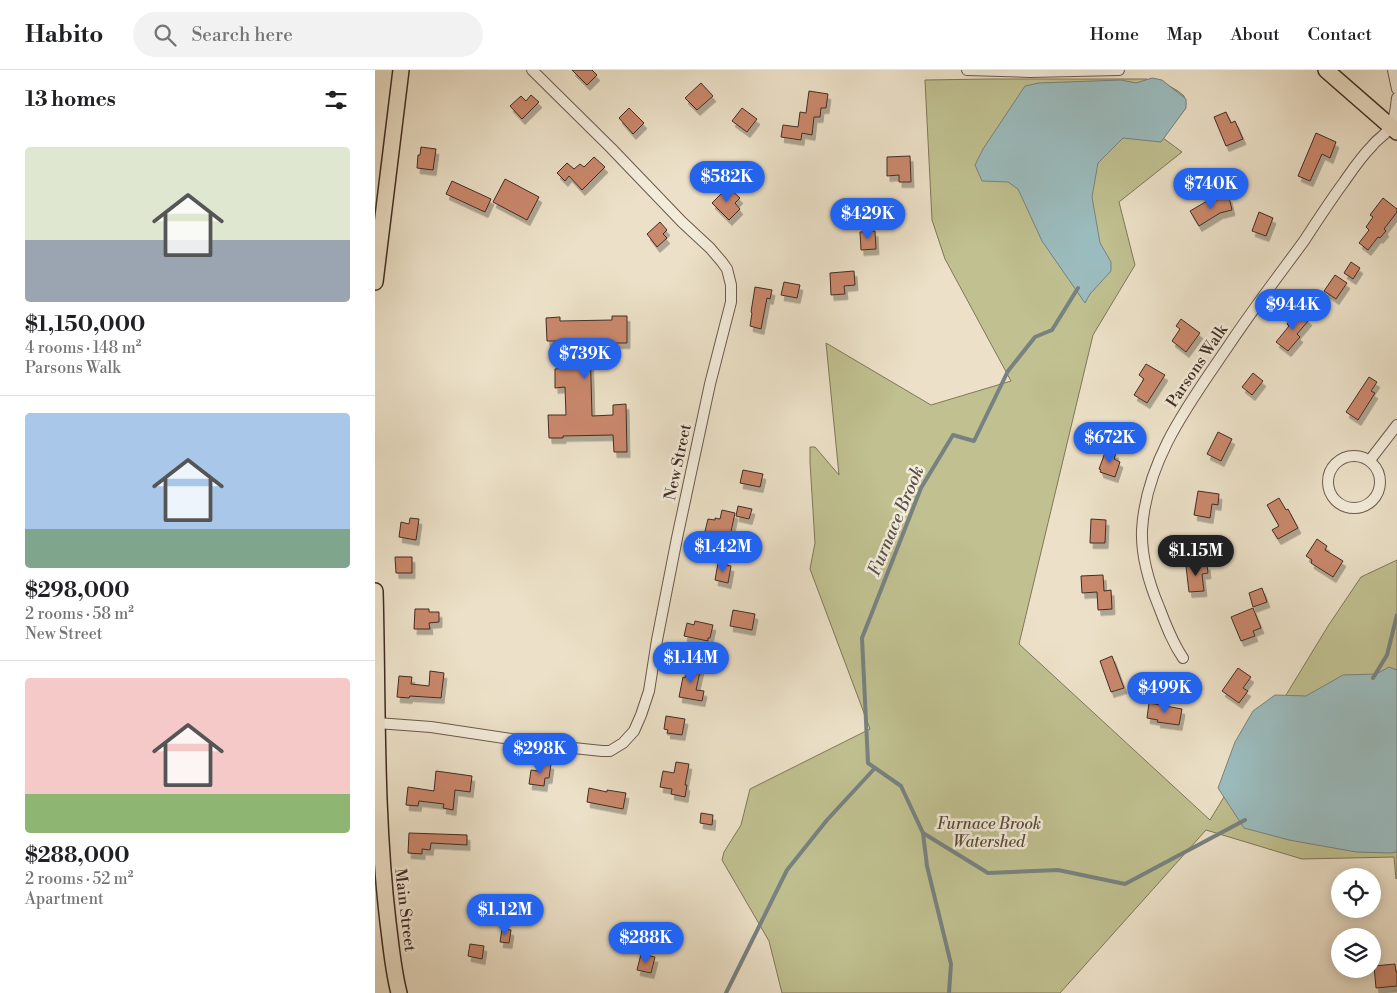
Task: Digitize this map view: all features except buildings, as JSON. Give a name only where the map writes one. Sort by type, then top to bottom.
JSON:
[{"type":"main road","points":[[375,282],[401,70]]},
{"type":"main road","points":[[1326,70],[1394,130]]},
{"type":"main road","name":"Main Street","points":[[375,591],[377,782],[381,863],[398,992]]},
{"type":"street","name":"New Street","points":[[377,723],[431,728],[564,747],[610,751],[623,743],[634,731],[649,691],[679,530],[714,366],[731,302],[731,284],[727,270],[710,248],[532,70]]},
{"type":"street","points":[[967,70],[1030,72],[1119,70]]},
{"type":"street","points":[[1393,70],[1397,89]]},
{"type":"street","points":[[1394,130],[1397,98]]},
{"type":"street","name":"Parsons Walk","points":[[1183,658],[1171,639],[1153,593],[1143,548],[1144,512],[1161,454],[1190,401],[1361,158],[1394,130]]},
{"type":"street","points":[[1370,460],[1397,425]]},
{"type":"street","points":[[1353,455],[1363,456],[1370,460],[1377,468],[1381,479],[1379,491],[1373,502],[1354,509],[1341,505],[1329,491],[1327,479],[1332,467],[1344,457],[1353,455]]},
{"type":"green space","name":"Furnace Brook Watershed","points":[[1147,79],[1149,84],[1164,83],[1178,91],[1184,96],[1186,103],[1185,109],[1163,138],[1182,152],[1119,202],[1135,265],[1093,335],[1019,644],[1210,820],[1328,626],[1361,577],[1397,560],[1397,878],[1394,857],[1302,859],[1206,830],[1060,993],[782,993],[769,941],[722,860],[724,852],[741,825],[750,789],[870,729],[810,569],[815,543],[810,447],[815,447],[839,475],[826,343],[931,405],[1011,381],[945,259],[932,220],[925,80]]},
{"type":"water","points":[[1152,78],[1162,80],[1186,99],[1186,108],[1161,142],[1123,138],[1098,163],[1092,197],[1100,243],[1111,262],[1111,271],[1090,294],[1085,303],[1042,241],[1018,189],[1008,182],[982,181],[975,165],[983,149],[1025,86],[1039,83],[1121,80],[1136,83]]},
{"type":"water","points":[[1389,667],[1397,670],[1397,852],[1356,852],[1289,840],[1244,828],[1218,788],[1235,742],[1253,711],[1275,695],[1306,696],[1343,675],[1376,674]]},
{"type":"waterway","name":"Furnace Brook","points":[[949,993],[951,964],[927,866],[923,833],[901,786],[868,763],[862,638],[921,488],[953,435],[974,441],[1008,371],[1035,337],[1052,330],[1078,288]]},
{"type":"waterway","points":[[1373,678],[1387,655],[1397,615]]},
{"type":"waterway","points":[[726,993],[787,870],[827,820],[875,768]]},
{"type":"waterway","points":[[923,833],[988,873],[1058,870],[1125,884],[1245,820]]}]
